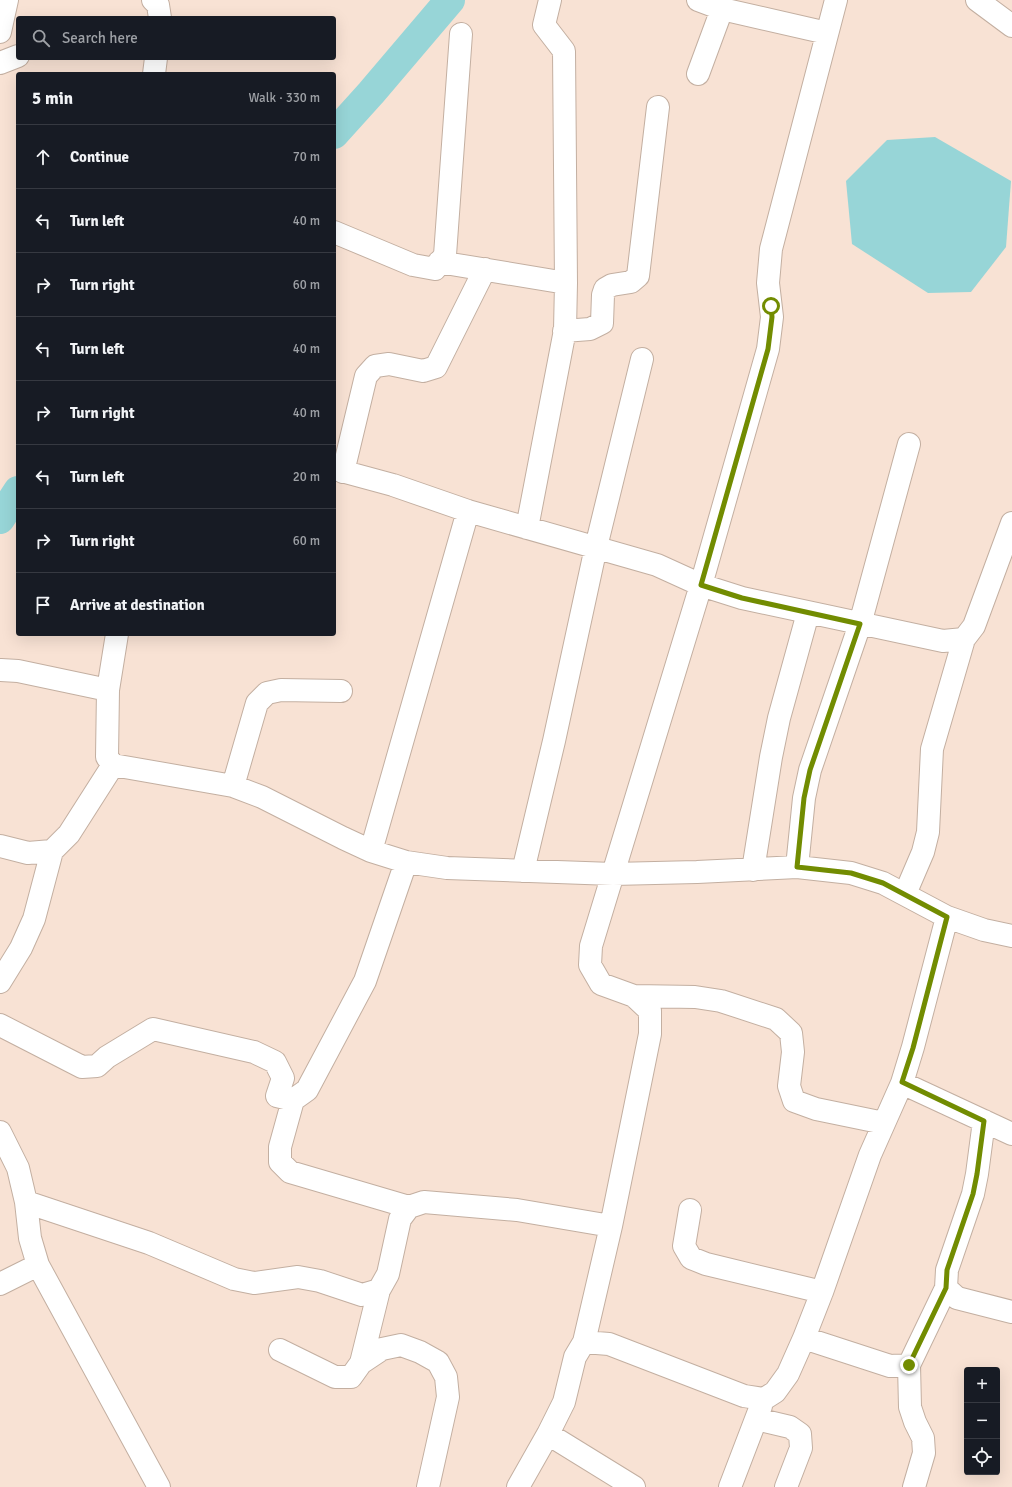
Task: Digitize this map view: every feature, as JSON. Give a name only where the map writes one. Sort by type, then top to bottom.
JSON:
[{"type":"street","points":[[0,32],[7,0]]},
{"type":"street","points":[[153,0],[158,6],[160,16]]},
{"type":"street","points":[[527,528],[564,332],[566,283],[564,51],[544,25],[550,0]]},
{"type":"street","points":[[698,0],[722,9],[827,33]]},
{"type":"street","points":[[836,0],[771,249],[768,283],[772,317],[768,349],[701,585],[591,946],[590,965],[601,984],[634,996],[695,997],[721,1001],[776,1018],[791,1033],[793,1052],[789,1086],[794,1101],[816,1109],[884,1123]]},
{"type":"street","points":[[977,0],[1012,26]]},
{"type":"street","points":[[698,74],[722,9]]},
{"type":"street","points":[[336,233],[413,265],[435,269],[445,255],[461,34]]},
{"type":"street","points":[[0,62],[16,57]]},
{"type":"street","points":[[154,72],[156,60]]},
{"type":"street","points":[[564,332],[590,329],[602,323],[603,295],[605,289],[612,285],[631,282],[638,276],[658,107]]},
{"type":"street","points":[[439,262],[566,283]]},
{"type":"street","points":[[484,269],[436,367],[423,371],[389,364],[375,366],[366,376],[338,470],[392,485],[468,511],[657,564],[701,585],[742,598],[943,641],[964,639]]},
{"type":"street","points":[[523,871],[554,741],[596,547],[642,359]]},
{"type":"street","points":[[797,867],[804,798],[810,770],[860,624],[909,444]]},
{"type":"street","points":[[371,851],[468,511]]},
{"type":"street","points":[[906,894],[923,852],[928,832],[932,749],[964,639],[974,626],[1012,523]]},
{"type":"street","points":[[753,870],[770,757],[779,718],[808,613]]},
{"type":"street","points":[[117,636],[108,690],[107,757],[113,765],[233,786],[262,797],[371,851],[406,862],[447,868],[613,874],[753,870],[797,867],[851,873],[883,883],[947,917],[984,930],[1012,936]]},
{"type":"street","points":[[1,670],[18,671],[108,690]]},
{"type":"street","points":[[233,786],[257,703],[267,693],[280,690],[341,691]]},
{"type":"street","points":[[0,982],[21,948],[34,920],[52,851],[69,834],[113,765]]},
{"type":"street","points":[[0,846],[28,853],[52,851]]},
{"type":"street","points":[[406,862],[365,981],[307,1090],[293,1100],[280,1147],[280,1162],[290,1172],[409,1207]]},
{"type":"street","points":[[730,1487],[764,1399],[775,1392],[788,1374],[804,1338],[822,1292],[870,1155],[902,1082],[913,1048],[947,917]]},
{"type":"street","points":[[518,1487],[564,1402],[575,1357],[584,1342],[611,1226],[650,1034],[650,1011],[634,996]]},
{"type":"street","points":[[0,1025],[82,1067],[96,1066],[107,1057],[153,1029],[254,1052],[275,1062],[283,1078],[278,1096],[293,1100]]},
{"type":"street","points":[[902,1082],[1012,1134]]},
{"type":"street","points":[[914,1487],[924,1453],[923,1438],[910,1407],[909,1365],[946,1288],[947,1270],[973,1194],[984,1121]]},
{"type":"street","points":[[0,1132],[18,1168],[26,1202],[30,1238],[38,1265],[159,1487]]},
{"type":"street","points":[[26,1202],[149,1243],[234,1279],[254,1283],[298,1277],[362,1294],[380,1290]]},
{"type":"street","points":[[361,1363],[380,1290],[388,1274],[400,1219],[409,1207],[424,1202],[518,1210],[611,1226]]},
{"type":"street","points":[[690,1210],[684,1246],[691,1258],[706,1264],[822,1292]]},
{"type":"street","points":[[0,1284],[38,1265]]},
{"type":"street","points":[[946,1288],[957,1298],[1012,1312]]},
{"type":"street","points":[[804,1338],[890,1366],[909,1365]]},
{"type":"street","points":[[584,1342],[609,1344],[744,1396],[764,1399]]},
{"type":"street","points":[[280,1350],[335,1377],[351,1377],[361,1363],[382,1349],[401,1346],[420,1352],[438,1362],[446,1377],[448,1397],[428,1487]]},
{"type":"street","points":[[756,1419],[790,1427],[800,1434],[801,1448],[786,1487]]},
{"type":"street","points":[[548,1434],[634,1487]]},
{"type":"water","points":[[935,137],[1011,181],[1006,247],[971,292],[928,293],[852,244],[846,181],[887,140]]},
{"type":"waterway","points":[[336,132],[450,0]]},
{"type":"waterway","points":[[0,519],[16,494]]},
{"type":"route","points":[[771,306],[772,317],[768,349],[701,585],[742,598],[860,624],[810,770],[804,798],[797,867],[851,873],[883,883],[947,917],[913,1048],[902,1082],[984,1121],[973,1194],[947,1270],[946,1288],[915,1356],[909,1365]]}]
